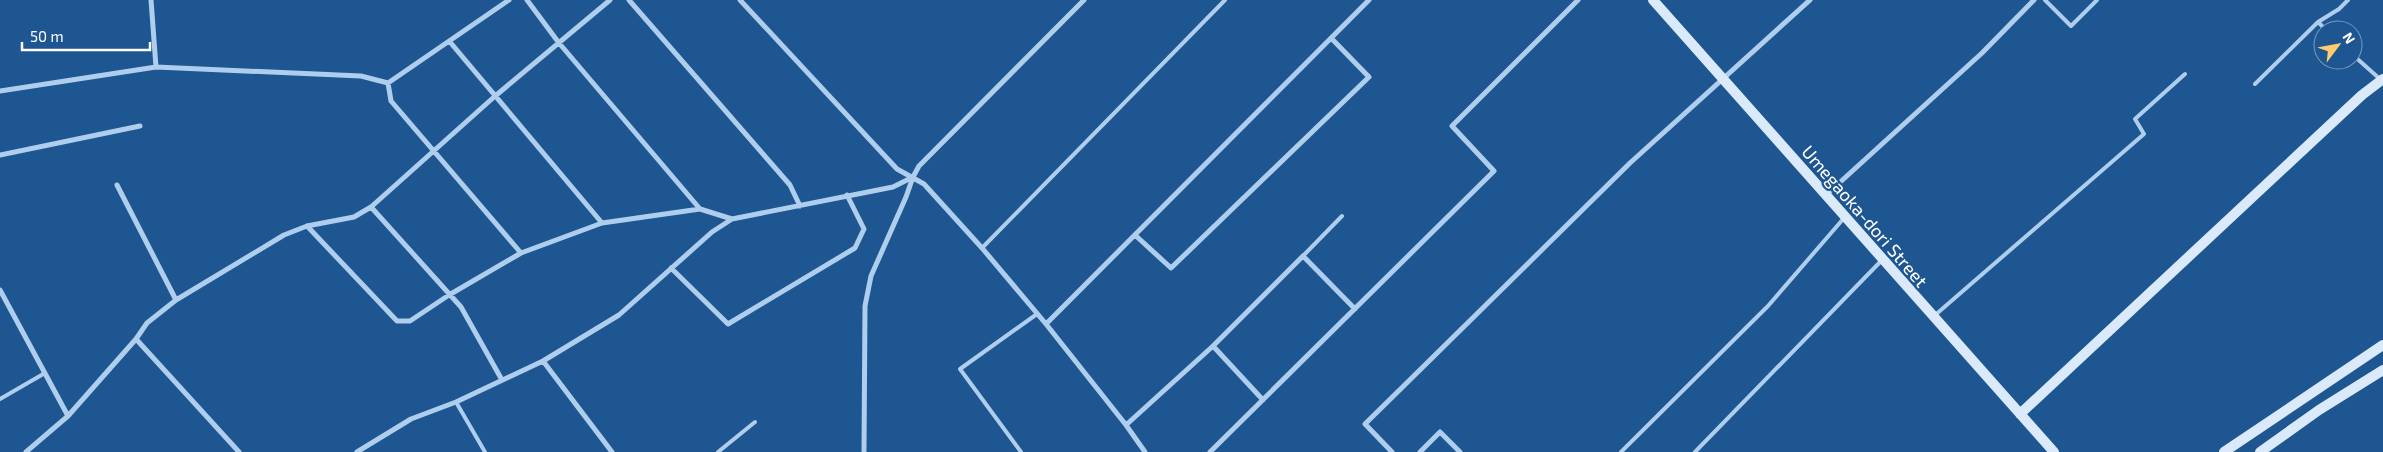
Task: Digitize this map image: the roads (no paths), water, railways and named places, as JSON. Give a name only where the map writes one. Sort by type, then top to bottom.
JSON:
[{"type":"street","points":[[151,0],[156,68]]},
{"type":"street","points":[[0,91],[156,68],[361,76],[388,83],[450,42],[508,0]]},
{"type":"street","points":[[527,0],[559,43],[700,209]]},
{"type":"street","points":[[26,452],[68,416],[136,339],[147,323],[176,300],[284,235],[308,226],[354,217],[371,207],[494,97],[610,0]]},
{"type":"street","points":[[629,0],[790,185],[800,206]]},
{"type":"street","points":[[740,0],[897,169],[924,184],[982,248],[1046,324],[1145,452]]},
{"type":"street","points":[[864,452],[865,306],[871,276],[913,177],[919,166],[1084,0]]},
{"type":"street","points":[[1046,324],[1369,0]]},
{"type":"street","points":[[1210,452],[1494,171],[1452,126],[1578,0]]},
{"type":"street","name":"Umegaoka-dori Street","points":[[1653,0],[1884,259],[1933,318],[2054,452]]},
{"type":"street","points":[[1392,452],[1365,424],[1630,163],[1810,0]]},
{"type":"street","points":[[1826,195],[1982,53],[2034,0]]},
{"type":"street","points":[[1135,235],[1172,268],[1369,78],[1331,38]]},
{"type":"street","points":[[450,42],[494,97],[602,222]]},
{"type":"street","points":[[2020,414],[2362,95],[2382,80]]},
{"type":"street","points":[[388,83],[391,101],[522,253]]},
{"type":"street","points":[[0,155],[140,126]]},
{"type":"street","points":[[359,451],[412,419],[456,402],[543,361],[619,315],[712,232],[732,219],[893,187],[913,177]]},
{"type":"street","points":[[117,185],[176,300]]},
{"type":"street","points":[[671,268],[728,324],[855,248],[864,229],[847,195]]},
{"type":"street","points":[[371,207],[461,307],[502,380]]},
{"type":"street","points":[[308,226],[397,321],[410,321],[449,295],[522,253],[602,222],[700,209],[732,219]]},
{"type":"street","points":[[1126,425],[1213,346],[1303,256],[1355,309]]},
{"type":"street","points":[[0,290],[3,302],[68,416]]},
{"type":"street","points":[[136,339],[239,452]]},
{"type":"street","points":[[2224,452],[2383,345]]},
{"type":"street","points":[[1213,346],[1263,400]]},
{"type":"street","points":[[543,361],[612,452]]},
{"type":"street","points":[[2260,452],[2319,410],[2383,370]]},
{"type":"street","points":[[1420,452],[1440,432],[1460,452]]},
{"type":"lane","points":[[982,248],[1225,0]]},
{"type":"lane","points":[[2045,0],[2071,26],[2097,0]]},
{"type":"lane","points":[[2321,20],[2339,9],[2348,0]]},
{"type":"lane","points":[[2255,84],[2313,27]]},
{"type":"lane","points":[[2363,64],[2382,80]]},
{"type":"lane","points":[[1933,318],[2144,134],[2135,120],[2185,74]]},
{"type":"lane","points":[[1303,256],[1342,216]]},
{"type":"lane","points":[[1621,452],[1768,306],[1845,216]]},
{"type":"lane","points":[[1695,452],[1884,259]]},
{"type":"lane","points":[[1021,452],[960,368],[1037,314]]},
{"type":"lane","points":[[0,399],[45,373]]},
{"type":"lane","points":[[456,402],[485,452]]},
{"type":"lane","points":[[718,452],[755,422]]}]
